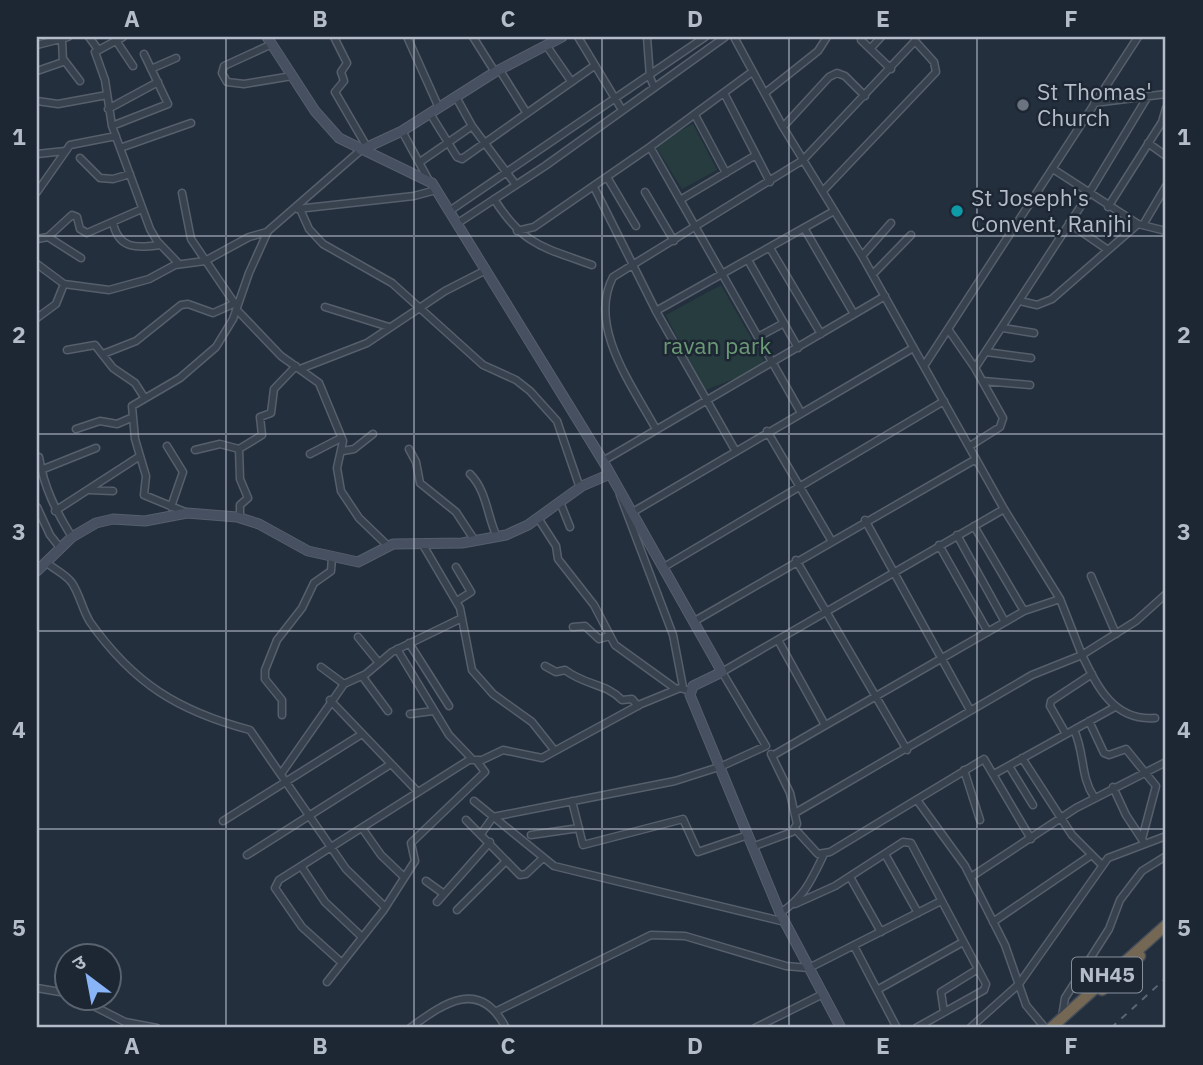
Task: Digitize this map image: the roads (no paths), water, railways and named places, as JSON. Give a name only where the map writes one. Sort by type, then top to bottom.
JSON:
[{"type":"highway","name":"NH45","points":[[1061,1023],[1166,925]]},
{"type":"highway","name":"NH45","points":[[1051,1028],[1061,1023],[1166,934]]},
{"type":"street","points":[[89,37],[97,48]]},
{"type":"street","points":[[334,37],[347,63],[341,72],[343,83],[335,89],[336,96],[363,149]]},
{"type":"street","points":[[473,37],[526,112]]},
{"type":"street","points":[[482,37],[482,48]]},
{"type":"street","points":[[187,513],[144,495],[146,476],[131,418],[132,407],[203,361],[226,334],[268,231],[363,149],[431,115],[497,71],[562,37]]},
{"type":"street","points":[[578,37],[622,110]]},
{"type":"street","points":[[647,37],[650,77],[654,88]]},
{"type":"street","points":[[451,210],[705,37]]},
{"type":"street","points":[[458,223],[545,166],[725,37]]},
{"type":"street","points":[[734,37],[783,127],[873,274],[1004,509],[1060,599],[1091,674],[1115,707],[1139,719],[1155,718]]},
{"type":"street","points":[[765,93],[818,51],[827,37]]},
{"type":"street","points":[[870,49],[881,37]]},
{"type":"street","points":[[924,366],[1138,37]]},
{"type":"street","points":[[37,45],[65,38],[64,60],[80,81]]},
{"type":"street","points":[[133,66],[119,38],[97,48],[94,54],[105,80],[112,126],[142,209],[161,245],[179,264]]},
{"type":"street","points":[[408,39],[439,108]]},
{"type":"street","points":[[656,429],[615,352],[609,331],[609,285],[613,277],[803,160],[891,69],[915,39],[937,66],[936,72],[823,191]]},
{"type":"street","points":[[292,76],[244,84],[227,82],[222,73],[224,66],[270,40],[325,125],[363,149],[428,179]]},
{"type":"street","points":[[860,40],[891,69]]},
{"type":"street","points":[[546,45],[571,81]]},
{"type":"street","points":[[112,126],[166,107],[167,102],[144,54]]},
{"type":"street","points":[[152,69],[176,58]]},
{"type":"street","points":[[37,71],[60,64],[64,60]]},
{"type":"street","points":[[431,115],[462,159],[594,66]]},
{"type":"street","points":[[517,231],[534,227],[594,187],[752,72]]},
{"type":"street","points":[[783,127],[829,77],[837,73],[845,76],[865,96]]},
{"type":"street","points":[[108,109],[158,82]]},
{"type":"street","points":[[724,93],[770,182]]},
{"type":"street","points":[[1094,103],[1166,94]]},
{"type":"street","points":[[37,100],[58,104],[107,95]]},
{"type":"street","points":[[975,368],[1020,302],[1148,96]]},
{"type":"street","points":[[456,97],[472,126],[516,185]]},
{"type":"street","points":[[1108,207],[1162,122],[1166,108]]},
{"type":"street","points":[[695,115],[726,173]]},
{"type":"street","points":[[584,121],[591,132]]},
{"type":"street","points":[[120,148],[191,122]]},
{"type":"street","points":[[420,162],[472,126]]},
{"type":"street","points":[[402,131],[428,179],[451,210],[618,486],[693,622],[772,755],[790,793],[795,813],[795,829],[813,850],[824,854]]},
{"type":"street","points":[[37,192],[65,151],[75,143],[116,136]]},
{"type":"street","points":[[560,138],[568,149]]},
{"type":"street","points":[[1148,144],[1166,156]]},
{"type":"street","points":[[650,146],[800,411]]},
{"type":"street","points":[[37,154],[65,151]]},
{"type":"street","points":[[536,154],[545,166]]},
{"type":"street","points":[[680,200],[756,156]]},
{"type":"street","points":[[80,158],[100,178],[113,179],[130,174]]},
{"type":"street","points":[[1052,169],[1088,195],[1141,225],[1166,231]]},
{"type":"street","points":[[607,177],[636,226]]},
{"type":"street","points":[[1020,302],[1037,305],[1046,303],[1141,225],[1166,186]]},
{"type":"street","points":[[594,187],[656,311],[736,450]]},
{"type":"street","points":[[296,209],[414,196],[436,190]]},
{"type":"street","points":[[645,192],[674,241]]},
{"type":"street","points":[[182,193],[189,233],[237,306],[281,356],[319,383],[341,438],[343,451],[337,468],[341,491],[359,518],[388,546]]},
{"type":"street","points":[[494,200],[517,231],[542,247],[592,265]]},
{"type":"street","points":[[37,239],[48,237],[72,215],[77,217],[80,229],[87,233],[142,209]]},
{"type":"street","points":[[296,209],[315,237],[393,283],[482,365],[516,380],[552,413],[580,488]]},
{"type":"street","points":[[656,311],[834,211]]},
{"type":"street","points":[[113,223],[117,236],[125,244],[136,248],[161,245]]},
{"type":"street","points":[[862,256],[891,223]]},
{"type":"street","points":[[1069,223],[1108,250]]},
{"type":"street","points":[[804,228],[854,314]]},
{"type":"street","points":[[37,264],[64,284],[115,289],[149,279],[179,264],[205,261],[248,237],[268,231]]},
{"type":"street","points":[[873,274],[911,235]]},
{"type":"street","points":[[48,237],[81,258]]},
{"type":"street","points":[[770,248],[821,334]]},
{"type":"street","points":[[748,260],[798,348]]},
{"type":"street","points":[[195,450],[220,444],[239,449],[262,435],[260,417],[271,413],[274,389],[298,367],[367,344],[420,307],[486,270]]},
{"type":"street","points":[[37,318],[56,304],[64,284]]},
{"type":"street","points":[[603,461],[884,296]]},
{"type":"street","points":[[103,354],[136,341],[181,305],[188,304],[213,313],[237,306]]},
{"type":"street","points":[[325,307],[389,327]]},
{"type":"street","points":[[758,337],[783,323]]},
{"type":"street","points":[[1003,328],[1034,332]]},
{"type":"street","points":[[948,329],[975,368],[1003,423],[970,446]]},
{"type":"street","points":[[67,350],[91,344],[113,368],[135,383],[144,397]]},
{"type":"street","points":[[633,512],[800,411],[914,348]]},
{"type":"street","points":[[986,352],[1031,358]]},
{"type":"street","points":[[982,381],[1030,385]]},
{"type":"street","points":[[664,567],[944,401]]},
{"type":"street","points":[[76,429],[100,421],[117,424],[131,418]]},
{"type":"street","points":[[767,431],[831,540]]},
{"type":"street","points":[[343,451],[354,449],[373,434]]},
{"type":"street","points":[[310,454],[341,438]]},
{"type":"street","points":[[166,446],[183,472],[171,507]]},
{"type":"street","points":[[40,474],[96,448]]},
{"type":"street","points":[[239,449],[240,479],[248,498],[240,505],[240,517]]},
{"type":"street","points":[[409,449],[416,462],[420,483],[456,512],[475,541]]},
{"type":"street","points":[[55,511],[140,456]]},
{"type":"street","points":[[39,457],[40,474],[55,511],[72,537]]},
{"type":"street","points":[[693,622],[976,458]]},
{"type":"street","points":[[470,474],[482,487],[489,519],[497,537]]},
{"type":"street","points":[[37,571],[72,537],[104,520],[145,521],[187,513],[240,517],[260,524],[309,551],[358,562],[388,546],[403,543],[423,545],[497,537],[538,518],[580,488],[610,474]]},
{"type":"street","points":[[618,486],[626,517],[673,635],[683,689],[722,766],[752,847],[783,917],[841,1028]]},
{"type":"street","points":[[87,490],[113,491]]},
{"type":"street","points":[[560,502],[570,527]]},
{"type":"street","points":[[37,507],[50,535],[61,549]]},
{"type":"street","points":[[342,963],[302,927],[275,888],[276,882],[418,792],[475,760],[503,750],[536,759],[638,706],[722,672],[1004,509]]},
{"type":"street","points":[[538,518],[556,546],[558,559],[594,605],[620,649],[683,689]]},
{"type":"street","points":[[865,520],[892,573],[971,710]]},
{"type":"street","points":[[974,526],[1024,611]]},
{"type":"street","points":[[957,536],[1004,622]]},
{"type":"street","points":[[423,545],[457,601],[472,670],[493,694],[532,722],[555,751]]},
{"type":"street","points":[[939,545],[988,632]]},
{"type":"street","points":[[282,715],[283,703],[265,679],[265,670],[277,640],[302,608],[314,583],[331,571],[332,557]]},
{"type":"street","points":[[796,560],[906,750]]},
{"type":"street","points":[[47,563],[72,582],[81,609],[113,654],[157,693],[205,718],[250,730],[331,848],[354,878],[385,907]]},
{"type":"street","points":[[456,566],[471,592],[457,601]]},
{"type":"street","points":[[1091,576],[1116,634]]},
{"type":"street","points":[[795,813],[1032,675],[1082,655],[1136,621],[1162,597]]},
{"type":"street","points":[[772,755],[1024,611],[1060,599]]},
{"type":"street","points":[[281,774],[330,700],[344,684],[362,676],[397,649],[462,618]]},
{"type":"street","points":[[573,628],[585,626],[599,639],[610,636]]},
{"type":"street","points":[[358,637],[379,663]]},
{"type":"street","points":[[778,640],[825,725]]},
{"type":"street","points":[[409,643],[449,706]]},
{"type":"street","points":[[327,982],[385,907],[416,858],[411,843],[485,772],[449,734],[433,712],[397,649]]},
{"type":"street","points":[[545,666],[556,672],[565,670],[581,682],[611,688],[622,699],[632,699],[638,706]]},
{"type":"street","points":[[321,667],[344,684]]},
{"type":"street","points":[[1066,734],[1050,706],[1051,701],[1091,674]]},
{"type":"street","points":[[362,676],[388,711]]},
{"type":"street","points":[[330,700],[418,792]]},
{"type":"street","points":[[994,774],[1115,707]]},
{"type":"street","points":[[410,713],[433,712]]},
{"type":"street","points":[[1089,721],[1104,753],[1109,755],[1126,749],[1157,788],[1143,841]]},
{"type":"street","points":[[1074,730],[1084,755],[1085,783],[1094,797]]},
{"type":"street","points":[[223,821],[362,734]]},
{"type":"street","points":[[481,834],[493,817],[676,780],[722,766],[766,746]]},
{"type":"street","points":[[1022,758],[1090,856],[1102,865]]},
{"type":"street","points":[[783,917],[807,889],[824,854],[984,759],[1031,839]]},
{"type":"street","points":[[971,877],[1094,797],[1166,762]]},
{"type":"street","points":[[247,855],[391,764]]},
{"type":"street","points":[[1009,766],[1032,805]]},
{"type":"street","points":[[964,770],[980,820]]},
{"type":"street","points":[[1113,787],[1126,815],[1143,841]]},
{"type":"street","points":[[917,800],[971,877],[993,922],[1026,1005],[1045,1028]]},
{"type":"street","points":[[474,801],[554,866],[783,917]]},
{"type":"street","points":[[572,801],[586,846],[683,818],[696,850],[701,853],[748,835]]},
{"type":"street","points":[[466,820],[523,875],[543,858]]},
{"type":"street","points":[[362,828],[381,855],[404,877]]},
{"type":"street","points":[[531,835],[579,828]]},
{"type":"street","points":[[752,847],[795,829]]},
{"type":"street","points":[[970,1028],[1019,984],[1102,865],[1116,853],[1143,841],[1166,836]]},
{"type":"street","points":[[795,904],[850,877],[908,841],[986,988],[916,1028]]},
{"type":"street","points":[[437,902],[490,842]]},
{"type":"street","points":[[885,854],[918,913]]},
{"type":"street","points":[[993,922],[1090,856]]},
{"type":"street","points":[[1061,1023],[1065,998],[1109,929],[1120,900],[1142,870],[1166,856]]},
{"type":"street","points":[[457,910],[506,861]]},
{"type":"street","points":[[302,866],[325,902],[362,937]]},
{"type":"street","points":[[850,877],[881,932]]},
{"type":"street","points":[[426,881],[444,894]]},
{"type":"street","points":[[497,1012],[651,934],[685,936],[786,966],[809,968],[941,901]]},
{"type":"street","points":[[877,990],[963,942]]},
{"type":"street","points":[[854,946],[897,1028]]},
{"type":"street","points":[[944,1012],[942,992],[978,969]]},
{"type":"street","points":[[755,1028],[823,994]]},
{"type":"street","points":[[411,1028],[436,1009],[457,1000],[488,1002],[506,1028]]},
{"type":"street","points":[[105,1012],[125,1022],[157,1028]]},
{"type":"railway","points":[[1111,1028],[1166,978]]},
{"type":"place","name":"St Thomas' Church","points":[[1023,105]]},
{"type":"place","name":"St Joseph's Convent, Ranjhi","points":[[957,211]]},
{"type":"park label","name":"ravan park","points":[[717,346]]}]
